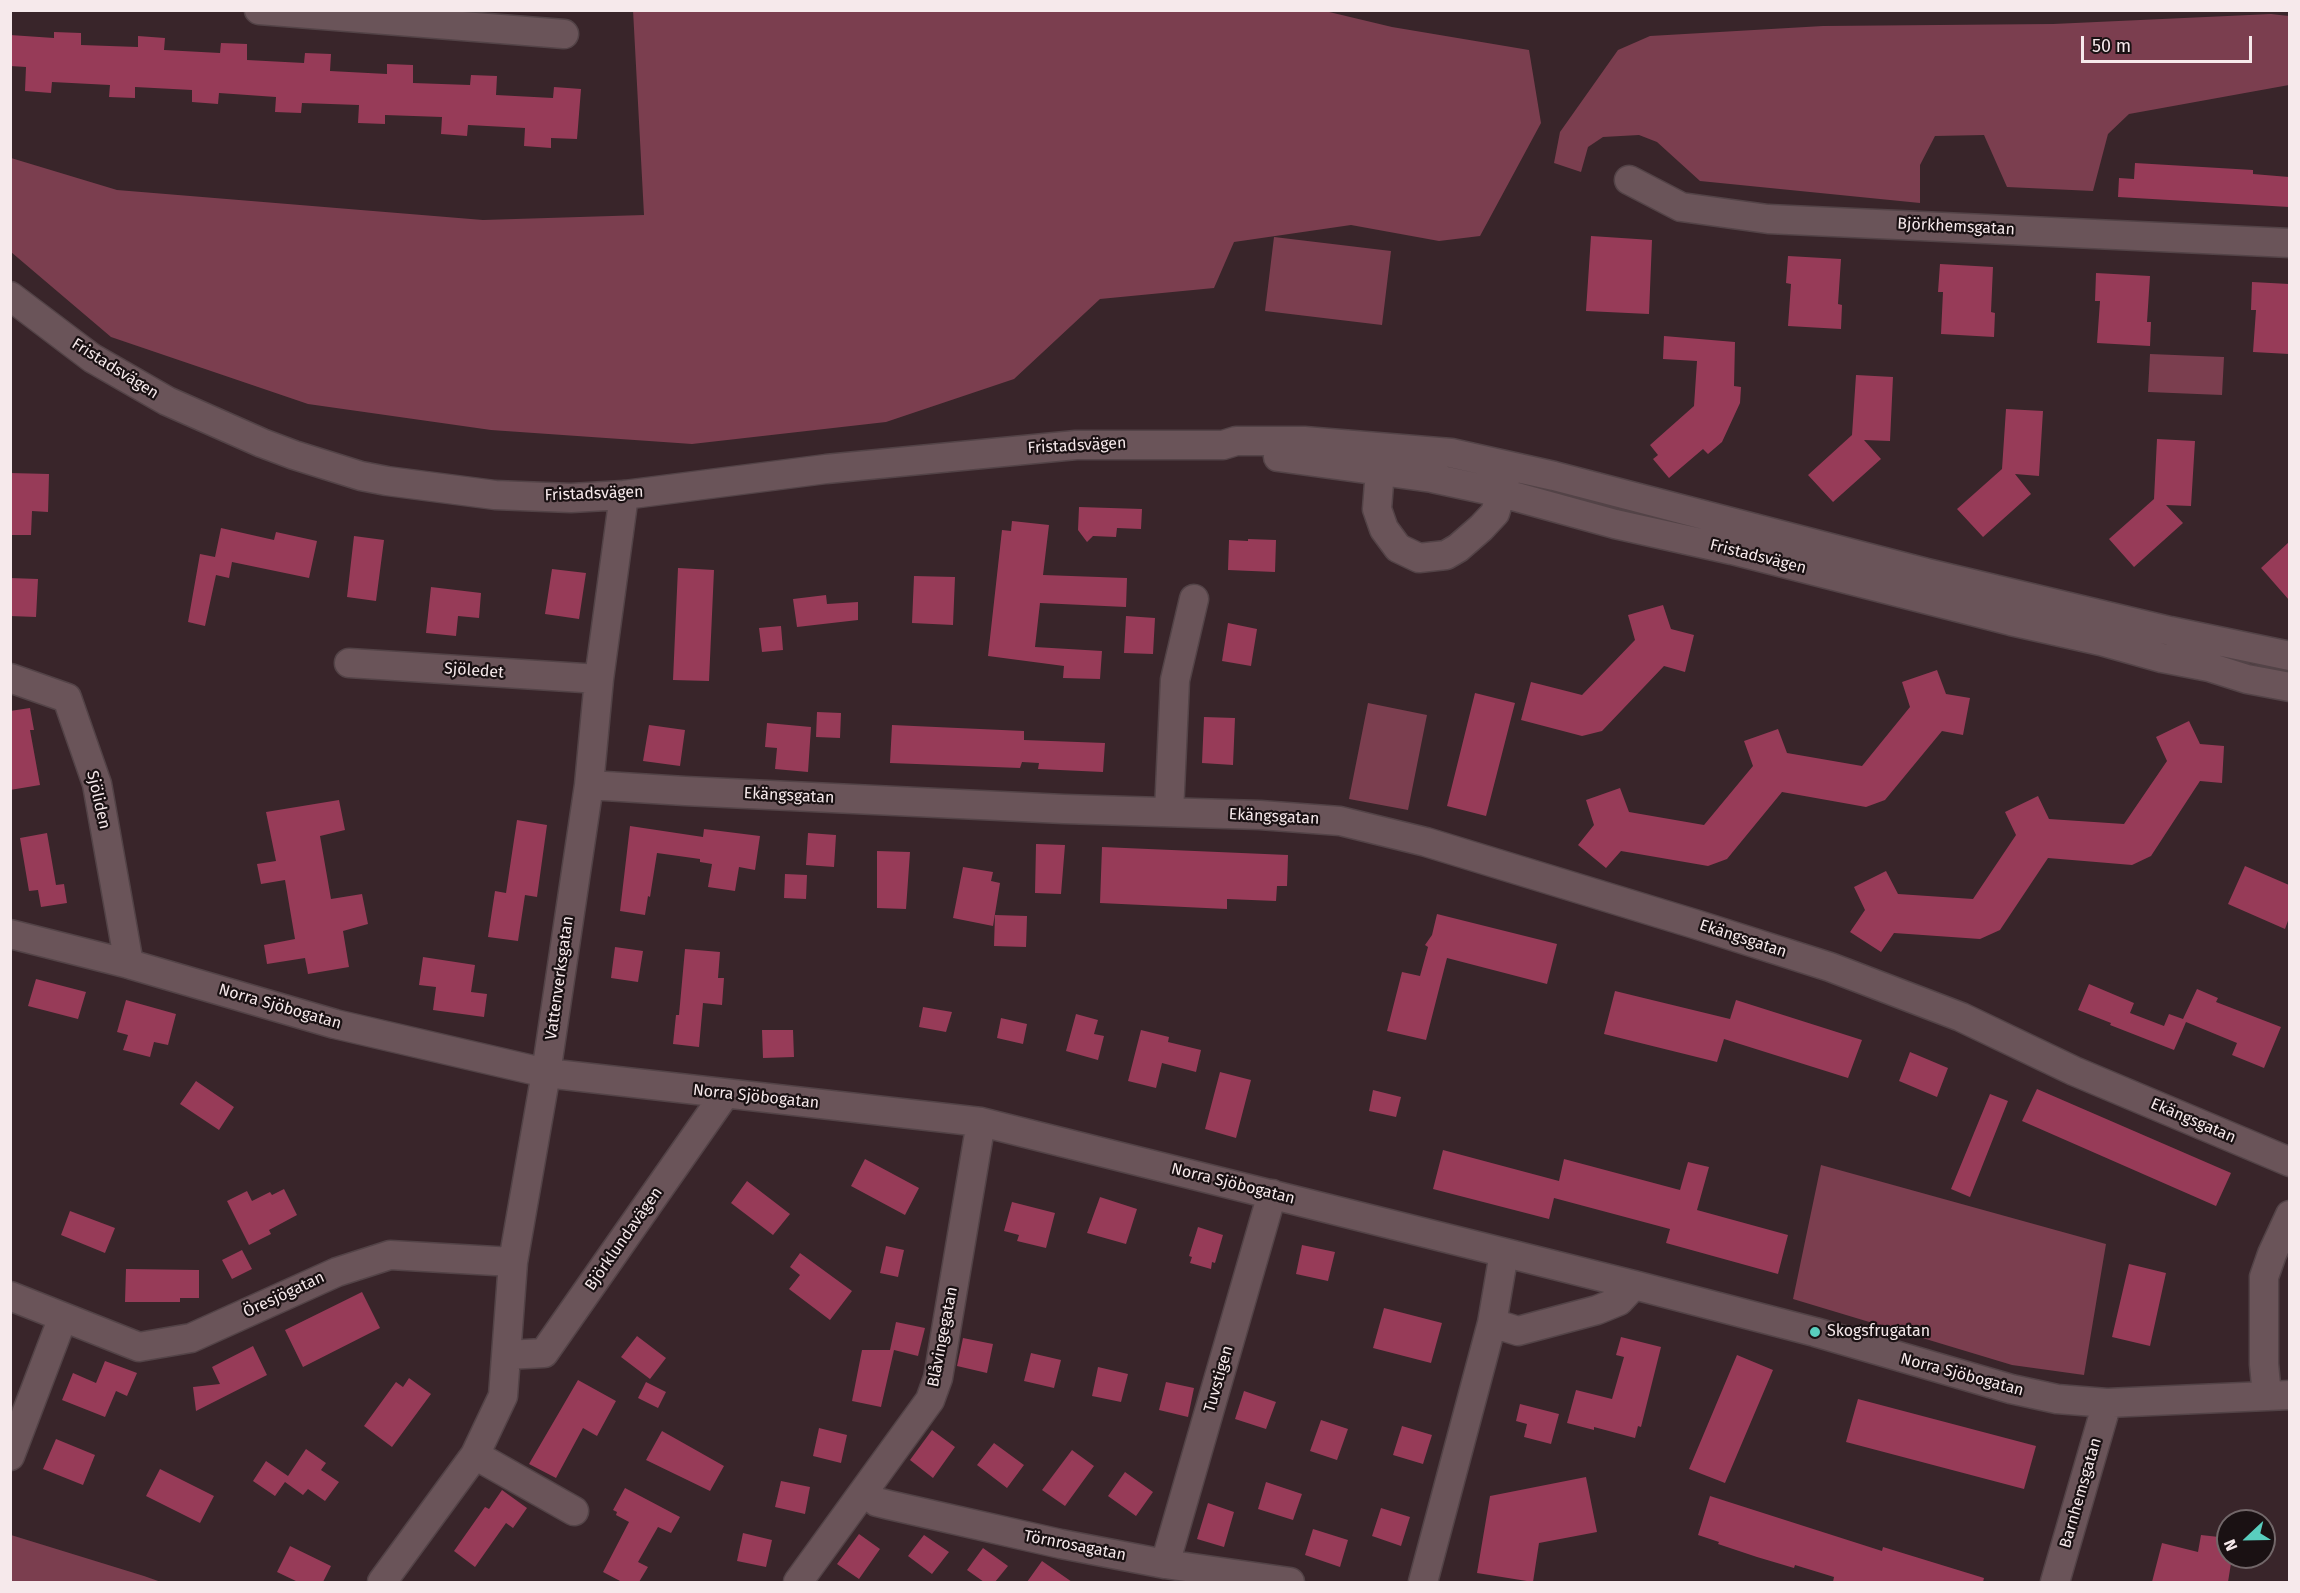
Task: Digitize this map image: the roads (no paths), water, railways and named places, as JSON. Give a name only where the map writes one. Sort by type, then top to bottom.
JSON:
[{"type":"street","points":[[259,10],[564,34]]},
{"type":"street","name":"Björkhemsgatan","points":[[1629,180],[1681,207],[1768,219],[2289,243]]},
{"type":"street","name":"Fristadsvägen","points":[[10,296],[92,358],[157,396],[262,443],[360,476],[447,490],[549,497],[624,495],[826,469],[993,451],[1076,445],[1223,445],[1236,441],[1352,444],[1451,453],[1505,480],[1615,524],[1732,550],[2162,658],[2209,667],[2247,679],[2289,687]]},
{"type":"street","name":"Fristadsvägen","points":[[1223,445],[1238,452],[1432,478],[1505,480],[2289,656]]},
{"type":"street","points":[[1380,470],[1377,509],[1384,529],[1398,548],[1419,558],[1446,555],[1458,548],[1495,513],[1505,480]]},
{"type":"street","name":"Vattenverksgatan","points":[[382,1582],[475,1455],[503,1396],[513,1262],[546,1073],[589,785],[599,679],[624,495]]},
{"type":"street","points":[[1169,812],[1175,680],[1194,599]]},
{"type":"street","name":"Sjöledet","points":[[349,663],[599,679]]},
{"type":"street","name":"Sjöliden","points":[[10,678],[66,698],[97,784],[129,964]]},
{"type":"street","name":"Ekängsgatan","points":[[589,785],[685,792],[1340,821],[1426,842],[1830,967],[1961,1017],[2074,1071],[2289,1162]]},
{"type":"street","name":"Norra Sjöbogatan","points":[[10,934],[129,964],[335,1024],[546,1073],[981,1122],[1634,1285],[1815,1332],[2011,1389],[2057,1399],[2107,1403],[2278,1396]]},
{"type":"street","name":"Björklundavägen","points":[[506,1355],[544,1353],[725,1094]]},
{"type":"street","name":"Blåvingegatan","points":[[798,1582],[866,1492],[930,1400],[938,1378],[981,1122]]},
{"type":"street","name":"Tuvstigen","points":[[1165,1564],[1272,1194]]},
{"type":"street","points":[[2278,1396],[2264,1364],[2264,1277],[2289,1215]]},
{"type":"street","points":[[1423,1582],[1492,1323],[1504,1253]]},
{"type":"street","name":"Öresjögatan","points":[[10,1296],[140,1347],[191,1338],[336,1272],[390,1255],[513,1262]]},
{"type":"street","points":[[1492,1323],[1518,1331],[1538,1326],[1597,1310],[1619,1300],[1634,1285]]},
{"type":"street","points":[[10,1456],[63,1317]]},
{"type":"street","name":"Barnhemsgatan","points":[[2055,1582],[2107,1403]]},
{"type":"street","points":[[475,1455],[574,1511]]},
{"type":"street","name":"Törnrosagatan","points":[[866,1492],[876,1502],[1061,1544],[1165,1564],[1290,1582]]},
{"type":"place","name":"Skogsfrugatan","points":[[1815,1332]]}]
